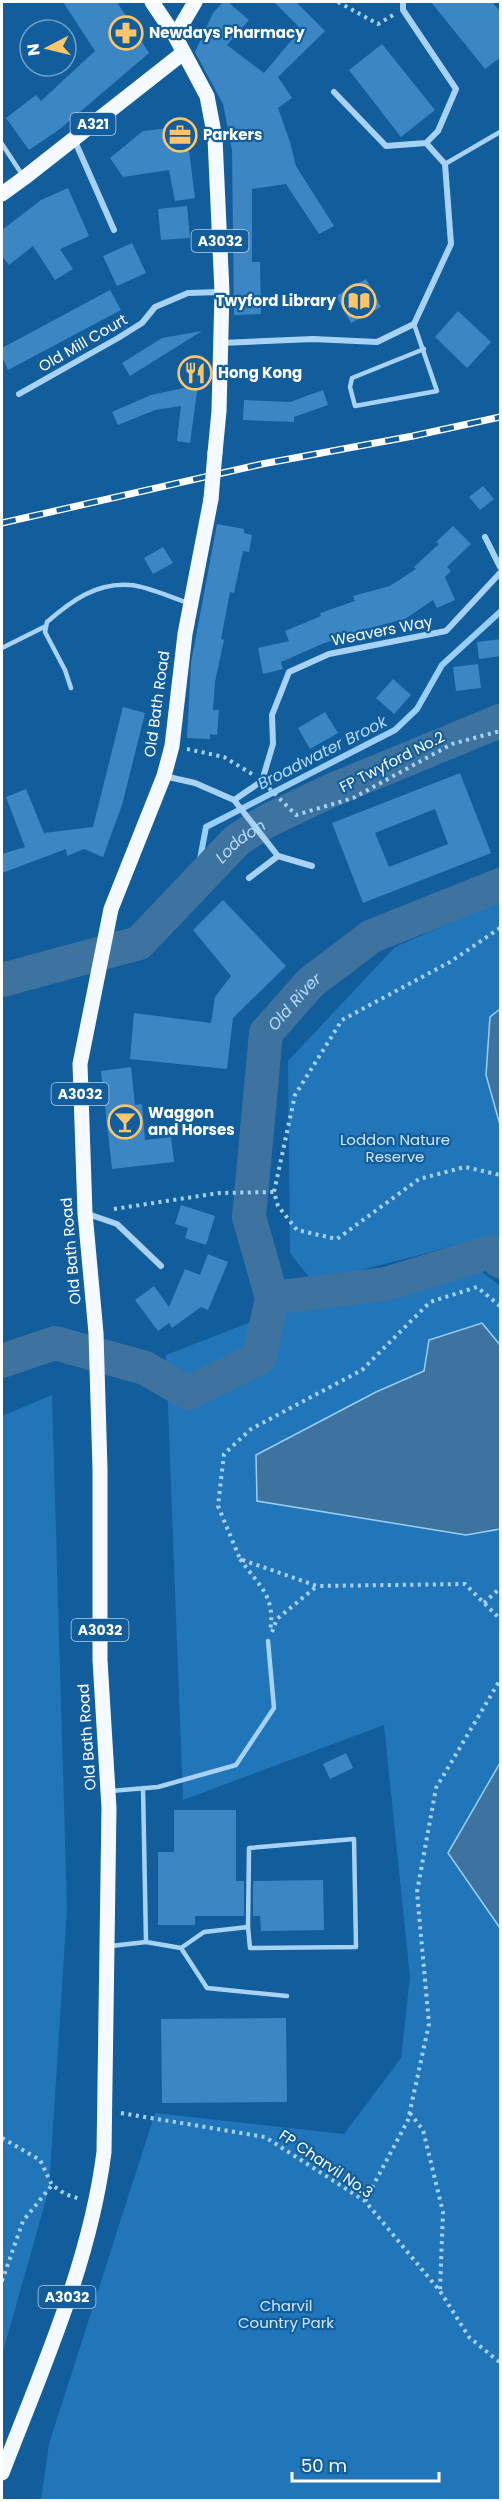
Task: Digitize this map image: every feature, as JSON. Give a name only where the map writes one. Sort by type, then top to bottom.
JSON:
[{"type":"main road","name":"A3032","points":[[152,2],[175,36]]},
{"type":"main road","points":[[175,36],[195,2]]},
{"type":"main road","name":"Old Bath Road","points":[[2,2473],[79,2263],[99,2192],[105,2152],[108,1791],[100,1660],[100,1469],[96,1333],[85,1213],[80,1064],[111,909],[164,776],[172,746],[185,634],[211,499],[219,411],[222,292],[215,138],[207,96],[175,36]]},
{"type":"main road","name":"A321","points":[[2,194],[183,52]]},
{"type":"street","points":[[334,92],[386,146],[426,143],[438,131],[456,89],[403,10],[403,2]]},
{"type":"street","points":[[74,139],[114,230]]},
{"type":"street","points":[[220,343],[312,339],[377,342],[414,324],[451,244],[445,164],[426,143]]},
{"type":"street","name":"Old Mill Court","points":[[19,394],[142,323],[155,307],[188,292],[222,292]]},
{"type":"street","points":[[484,537],[501,567]]},
{"type":"street","name":"Weavers Way","points":[[236,802],[262,781],[273,744],[272,715],[289,672],[329,654],[446,631],[501,573]]},
{"type":"street","points":[[164,776],[195,783],[236,802],[271,844],[278,856],[312,866]]},
{"type":"street","points":[[249,878],[278,856]]},
{"type":"street","points":[[85,1213],[117,1224],[161,1266]]},
{"type":"lane","points":[[445,164],[501,132]]},
{"type":"lane","points":[[2,144],[24,178]]},
{"type":"lane","points":[[414,324],[424,349],[437,391],[355,406],[350,387],[352,378],[424,349]]},
{"type":"lane","points":[[71,688],[65,670],[45,632],[47,622],[64,608],[97,588],[131,585],[191,604]]},
{"type":"lane","points":[[2,648],[46,627]]},
{"type":"lane","points":[[108,1791],[158,1786],[236,1765],[274,1708],[268,1641]]},
{"type":"lane","points":[[143,1788],[146,1942]]},
{"type":"lane","points":[[354,1839],[356,1947],[250,1948],[248,1928],[249,1848],[354,1839]]},
{"type":"lane","points":[[108,1946],[146,1942],[181,1948],[204,1932],[248,1928]]},
{"type":"lane","points":[[181,1948],[207,1988],[287,1996]]},
{"type":"path","points":[[338,2],[378,24],[403,10]]},
{"type":"path","name":"FP Twyford No.2","points":[[262,781],[296,815],[353,798],[452,744],[501,731]]},
{"type":"path","points":[[172,746],[224,757],[253,775]]},
{"type":"path","points":[[501,928],[450,962],[342,1020],[295,1095],[274,1192],[278,1206],[297,1230],[337,1239],[419,1179],[465,1167],[501,1175]]},
{"type":"path","points":[[85,1213],[219,1192],[274,1192]]},
{"type":"path","points":[[268,1641],[273,1617],[270,1599],[240,1559],[218,1506],[224,1454],[251,1429],[362,1370],[430,1302],[477,1287],[501,1306]]},
{"type":"path","points":[[240,1559],[317,1586],[465,1584],[501,1618]]},
{"type":"path","points":[[268,1641],[277,1619],[317,1586]]},
{"type":"path","points":[[484,1603],[501,1588]]},
{"type":"path","points":[[365,2201],[408,2120],[429,2024],[417,1892],[436,1788],[501,1680]]},
{"type":"path","name":"FP Charvil No.3","points":[[105,2114],[112,2112],[265,2137],[365,2201],[440,2291],[469,2337],[498,2361],[501,2360]]},
{"type":"path","points":[[410,2113],[423,2130],[443,2212],[440,2291]]},
{"type":"path","points":[[2,2138],[40,2160],[52,2185],[65,2194],[83,2199],[99,2192]]},
{"type":"path","points":[[2,2281],[23,2221],[52,2185]]},
{"type":"green space","name":"Loddon Nature Reserve","points":[[500,901],[500,1241],[487,1236],[313,1282],[290,1253],[288,1061],[395,947]]},
{"type":"green space","name":"Charvil Country Park","points":[[477,1268],[500,1286],[500,2500],[41,2500],[49,2444],[155,2113],[344,2134],[401,2058],[410,1977],[384,1725],[183,1800],[166,1355],[284,1309],[384,1301]]},
{"type":"green space","points":[[52,1395],[67,1909],[49,2189],[2,2355],[2,1416]]},
{"type":"shaded area","points":[[500,1009],[500,1125],[486,1075],[490,1017]]},
{"type":"shaded area","points":[[482,1323],[500,1345],[500,1529],[466,1535],[257,1501],[256,1455],[376,1392],[424,1371],[429,1340]]},
{"type":"shaded area","points":[[500,1763],[500,1928],[448,1853]]},
{"type":"building","points":[[63,2],[117,2],[149,53],[60,129],[29,150],[6,118],[36,95],[41,101],[66,78],[78,78],[78,67],[95,51],[78,25],[78,18],[73,18]]},
{"type":"building","points":[[223,2],[228,2],[249,20],[227,45],[264,73],[301,29],[274,2],[296,2],[325,31],[278,77],[292,98],[278,108],[296,166],[334,226],[319,234],[286,184],[252,189],[252,262],[260,262],[261,314],[234,315],[232,150],[223,104],[195,52],[213,13]]},
{"type":"building","points":[[431,2],[492,2],[501,12],[501,57],[485,69]]},
{"type":"building","points":[[382,44],[435,110],[401,137],[349,70]]},
{"type":"building","points":[[186,126],[195,198],[175,201],[169,170],[123,177],[110,158],[143,131]]},
{"type":"building","points":[[68,188],[89,236],[60,249],[73,269],[55,280],[33,246],[9,265],[2,256],[2,230],[41,200]]},
{"type":"building","points":[[187,206],[190,238],[161,240],[158,209]]},
{"type":"building","points":[[132,243],[146,273],[117,286],[103,256]]},
{"type":"building","name":"Twyford Library","points":[[366,279],[381,307],[351,323],[336,296]]},
{"type":"building","points":[[110,290],[121,310],[8,370],[2,357],[2,348]]},
{"type":"building","points":[[458,311],[491,342],[467,368],[435,337]]},
{"type":"building","points":[[202,331],[130,376],[122,363],[162,338]]},
{"type":"building","points":[[198,385],[190,443],[177,441],[181,406],[155,410],[118,425],[112,412],[151,395]]},
{"type":"building","points":[[323,390],[328,405],[294,417],[294,422],[243,420],[244,400],[290,402]]},
{"type":"building","points":[[483,486],[494,499],[480,510],[469,497]]},
{"type":"building","points":[[217,524],[244,529],[244,533],[252,535],[249,552],[243,551],[234,593],[230,592],[221,639],[224,640],[215,682],[213,710],[219,710],[217,735],[210,734],[210,739],[187,738],[191,663]]},
{"type":"building","points":[[453,526],[471,544],[447,567],[451,571],[445,577],[455,600],[437,608],[433,600],[405,619],[362,630],[322,644],[281,662],[283,669],[263,674],[258,648],[289,641],[285,631],[321,616],[320,613],[355,601],[353,596],[390,586],[416,569],[414,567],[439,544],[436,542]]},
{"type":"building","points":[[163,547],[173,563],[153,574],[144,558]]},
{"type":"building","points":[[501,639],[501,656],[479,659],[477,642]]},
{"type":"building","points":[[478,664],[481,688],[456,691],[453,667]]},
{"type":"building","points":[[393,679],[411,695],[394,714],[376,698]]},
{"type":"building","points":[[123,707],[145,713],[122,805],[103,857],[84,849],[67,856],[66,849],[2,873],[2,854],[25,847],[6,797],[26,789],[44,833],[93,827]]},
{"type":"building","points":[[325,712],[338,733],[310,749],[298,728]]},
{"type":"building","points":[[460,773],[491,853],[363,903],[332,823]],"holes":[[[435,809],[448,844],[389,867],[375,833]]]},
{"type":"building","points":[[223,900],[286,966],[233,1018],[227,1069],[130,1059],[134,1013],[211,1023],[215,997],[231,976],[193,930]]},
{"type":"building","name":"Waggon and Horses","points":[[131,1067],[135,1105],[142,1104],[145,1140],[171,1137],[174,1162],[112,1169],[101,1071]]},
{"type":"building","points":[[181,1205],[215,1216],[206,1245],[185,1238],[188,1228],[175,1224]]},
{"type":"building","points":[[208,1254],[228,1262],[208,1310],[201,1307],[172,1328],[169,1323],[158,1331],[135,1300],[154,1286],[169,1307],[185,1269],[200,1275]]},
{"type":"building","points":[[346,1753],[353,1768],[330,1779],[323,1764]]},
{"type":"building","points":[[174,1810],[236,1810],[236,1881],[244,1881],[244,1916],[195,1916],[195,1925],[158,1925],[158,1852],[174,1852]]},
{"type":"building","points":[[323,1880],[324,1930],[261,1931],[260,1916],[253,1916],[253,1881]]},
{"type":"building","points":[[286,2018],[287,2102],[162,2103],[161,2019]]},
{"type":"waterway","name":"Broadwater Brook","points":[[195,886],[206,827],[395,730],[417,709],[442,665],[500,612]]},
{"type":"waterway","name":"Loddon","points":[[2,980],[139,943],[237,840],[267,821],[330,791],[500,721]]},
{"type":"waterway","name":"Old River","points":[[2,1361],[55,1343],[145,1368],[188,1393],[259,1358],[272,1298],[249,1217],[266,1033],[311,982],[372,936],[500,885]]},
{"type":"waterway","name":"Old River","points":[[272,1298],[386,1284],[490,1252],[500,1261]]},
{"type":"railway","points":[[2,523],[262,464],[500,417]]},
{"type":"place","name":"Newdays Pharmacy","points":[[126,33]]},
{"type":"place","name":"Parkers","points":[[180,135]]},
{"type":"place","name":"Twyford Library","points":[[359,301]]},
{"type":"place","name":"Hong Kong","points":[[195,373]]},
{"type":"place","name":"Waggon and Horses","points":[[125,1122]]}]
